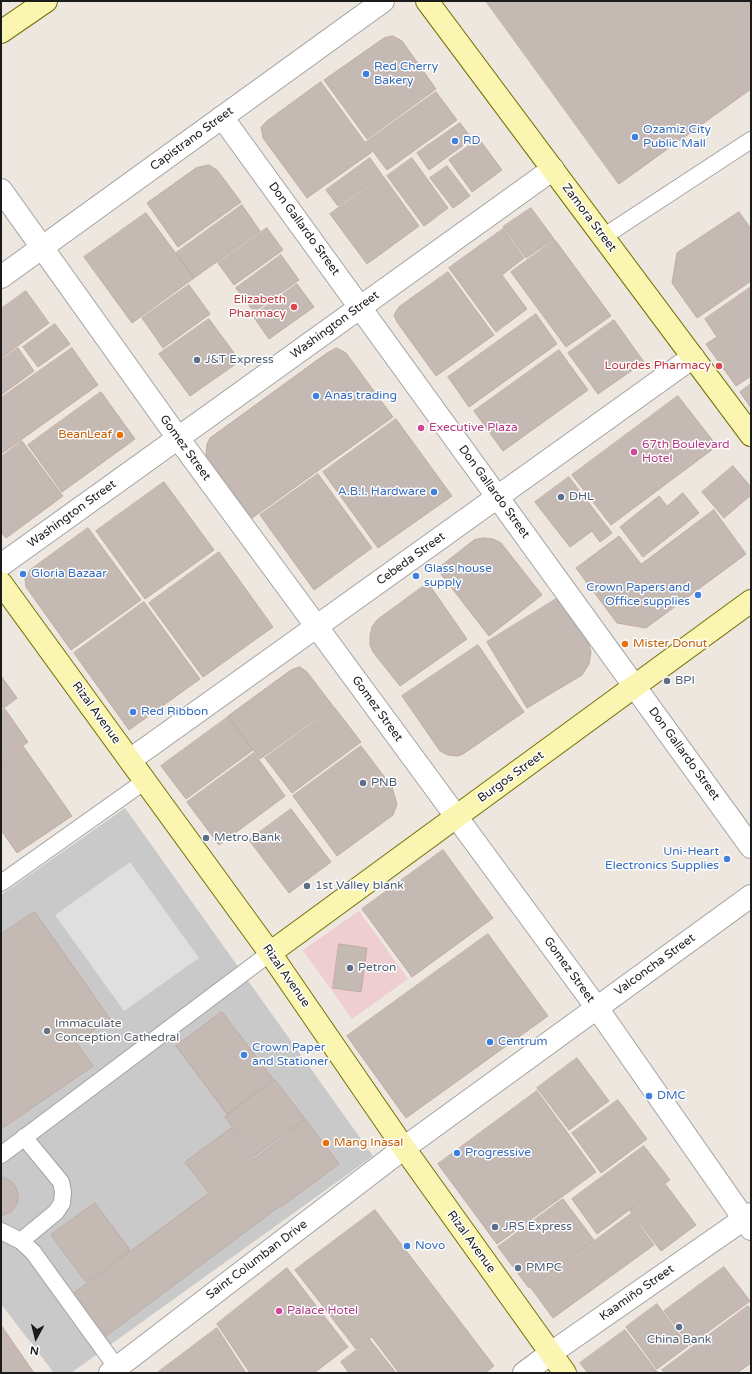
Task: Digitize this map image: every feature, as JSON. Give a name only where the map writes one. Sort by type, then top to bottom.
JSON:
[{"type":"street","points":[[1,32],[46,1]]},
{"type":"street","name":"Capistrano Street","points":[[1,277],[383,1]]},
{"type":"street","name":"Zamora Street","points":[[427,1],[751,435]]},
{"type":"street","name":"Don Gallardo Street","points":[[222,117],[751,847]]},
{"type":"street","name":"Washington Street","points":[[1,565],[553,169]]},
{"type":"street","name":"Gomez Street","points":[[1,190],[178,438],[597,1008],[749,1221]]},
{"type":"street","name":"Cebeda Street","points":[[130,760],[693,357]]},
{"type":"street","name":"Rizal Avenue","points":[[1,582],[270,953],[404,1148],[566,1373]]},
{"type":"street","name":"Burgos Street","points":[[270,953],[751,601]]},
{"type":"street","name":"Valconcha Street","points":[[404,1148],[751,896]]},
{"type":"street","name":"Saint Columban Drive","points":[[116,1371],[404,1148]]},
{"type":"street","name":"Kaamiño Street","points":[[524,1373],[551,1353],[749,1221]]},
{"type":"lane","points":[[603,237],[751,140]]},
{"type":"lane","points":[[1,883],[145,781]]},
{"type":"lane","points":[[1,1155],[270,953]]},
{"type":"lane","points":[[21,1241],[56,1212],[62,1203],[63,1192],[61,1182],[24,1137]]},
{"type":"lane","points":[[1,1231],[21,1241],[33,1252],[116,1371]]},
{"type":"shaded area","points":[[125,808],[373,1156],[71,1373],[54,1373],[1,1304],[1,895]]},
{"type":"shaded area","points":[[130,862],[199,958],[124,1011],[55,915]]},
{"type":"shaded area","points":[[359,911],[408,979],[352,1019],[303,950]]},
{"type":"building","name":"Ozamiz City Public Mall","points":[[486,1],[751,1],[751,89],[619,184]]},
{"type":"building","points":[[393,36],[402,41],[436,89],[367,139],[324,80],[384,38]]},
{"type":"building","points":[[321,82],[372,152],[307,198],[263,138],[261,127]]},
{"type":"building","points":[[436,92],[457,120],[387,170],[366,142]]},
{"type":"building","points":[[460,123],[472,139],[429,170],[417,153]]},
{"type":"building","points":[[479,139],[502,170],[472,192],[449,160]]},
{"type":"building","points":[[370,158],[382,175],[338,206],[326,190]]},
{"type":"building","points":[[412,158],[448,208],[424,226],[387,176]]},
{"type":"building","points":[[209,165],[217,170],[241,202],[178,247],[147,203],[196,168]]},
{"type":"building","points":[[447,166],[470,196],[453,208],[430,178]]},
{"type":"building","points":[[383,176],[419,226],[367,264],[330,214]]},
{"type":"building","points":[[242,205],[260,231],[194,278],[176,253]]},
{"type":"building","points":[[531,208],[554,239],[526,258],[503,227]]},
{"type":"building","points":[[739,212],[751,229],[751,281],[697,318],[672,283],[677,253]]},
{"type":"building","points":[[146,213],[194,278],[132,323],[84,257]]},
{"type":"building","points":[[267,228],[283,250],[234,285],[218,263]]},
{"type":"building","points":[[503,229],[524,258],[502,275],[527,309],[496,332],[449,268]]},
{"type":"building","points":[[555,240],[611,316],[566,347],[511,272]]},
{"type":"building","points":[[281,255],[299,280],[254,312],[236,288]]},
{"type":"building","points":[[448,272],[494,335],[436,376],[397,322],[394,315],[399,307]]},
{"type":"building","points":[[297,284],[314,307],[269,339],[253,316]]},
{"type":"building","points":[[189,285],[210,314],[163,348],[142,318]]},
{"type":"building","points":[[751,287],[751,376],[736,386],[706,344],[717,337],[705,319]]},
{"type":"building","points":[[26,291],[49,323],[1,358],[1,309]]},
{"type":"building","points":[[536,314],[557,344],[469,407],[448,377]]},
{"type":"building","points":[[209,319],[240,361],[190,396],[159,354]]},
{"type":"building","points":[[614,320],[644,362],[598,394],[568,353]]},
{"type":"building","points":[[55,324],[70,344],[38,367],[23,347]]},
{"type":"building","points":[[18,348],[34,371],[1,395],[1,360]]},
{"type":"building","points":[[72,348],[98,385],[1,454],[1,398]]},
{"type":"building","points":[[337,348],[346,353],[393,417],[252,518],[206,455],[207,444],[210,438],[327,353]]},
{"type":"building","points":[[559,350],[588,390],[503,451],[474,411]]},
{"type":"building","points":[[751,384],[751,408],[740,392]]},
{"type":"building","points":[[101,392],[135,439],[62,492],[28,445]]},
{"type":"building","points":[[678,396],[717,446],[611,525],[572,475]]},
{"type":"building","points":[[396,419],[452,496],[378,548],[323,472]]},
{"type":"building","points":[[22,441],[63,496],[6,538],[1,532],[1,457]]},
{"type":"building","points":[[733,466],[751,487],[751,495],[724,518],[702,492]]},
{"type":"building","points":[[318,474],[372,548],[314,590],[260,515]]},
{"type":"building","points":[[569,477],[612,533],[600,542],[592,531],[570,547],[535,502]]},
{"type":"building","points":[[164,482],[214,550],[145,599],[96,531]]},
{"type":"building","points":[[683,493],[699,513],[643,557],[620,527],[659,496],[667,506]]},
{"type":"building","points":[[714,510],[746,554],[646,628],[617,623],[576,568],[619,536],[641,564]]},
{"type":"building","points":[[88,528],[141,600],[71,650],[26,587],[25,578],[30,570]]},
{"type":"building","points":[[483,538],[493,539],[501,543],[542,595],[489,636],[437,569],[474,540]]},
{"type":"building","points":[[219,552],[273,627],[203,677],[149,603]]},
{"type":"building","points":[[428,583],[467,639],[400,686],[373,652],[370,645],[372,627],[377,620]]},
{"type":"building","points":[[561,596],[587,638],[591,652],[589,664],[582,675],[527,708],[487,642]]},
{"type":"building","points":[[144,602],[200,679],[129,730],[74,653]]},
{"type":"building","points":[[478,645],[524,712],[463,754],[458,756],[448,755],[440,751],[402,696]]},
{"type":"building","points":[[300,667],[307,672],[333,706],[260,759],[228,716],[291,670]]},
{"type":"building","points":[[1,676],[17,698],[1,710]]},
{"type":"building","points":[[334,707],[361,742],[292,793],[265,758]]},
{"type":"building","points":[[5,709],[28,742],[1,760],[1,712]]},
{"type":"building","points":[[228,717],[253,750],[186,799],[161,766]]},
{"type":"building","points":[[23,746],[72,816],[17,853],[1,830],[1,762]]},
{"type":"building","points":[[361,746],[392,787],[397,804],[393,815],[337,856],[293,796]]},
{"type":"building","points":[[254,753],[285,796],[219,845],[187,802]]},
{"type":"building","points":[[291,809],[331,862],[289,893],[249,840]]},
{"type":"building","points":[[443,850],[493,918],[412,977],[362,909]]},
{"type":"building","name":"Immaculate Conception Cathedral","points":[[35,912],[110,1019],[76,1042],[93,1066],[1,1129],[1,934]]},
{"type":"building","points":[[488,934],[548,1016],[406,1118],[347,1036]]},
{"type":"building","name":"Petron","points":[[339,944],[367,948],[361,992],[333,988]]},
{"type":"building","points":[[222,1012],[273,1079],[227,1114],[176,1046]]},
{"type":"building","points":[[577,1058],[609,1101],[569,1130],[537,1088]]},
{"type":"building","points":[[275,1080],[305,1119],[254,1156],[225,1117]]},
{"type":"building","points":[[537,1091],[596,1172],[497,1244],[438,1164]]},
{"type":"building","points":[[618,1100],[647,1139],[601,1173],[572,1133]]},
{"type":"building","points":[[306,1120],[339,1164],[281,1207],[280,1206],[102,1339],[70,1296],[209,1193],[185,1162],[231,1128],[254,1159]]},
{"type":"building","points":[[644,1146],[670,1180],[597,1234],[572,1199]]},
{"type":"building","points":[[1,1177],[13,1183],[18,1194],[18,1201],[11,1212],[1,1216]]},
{"type":"building","points":[[666,1185],[696,1225],[661,1251],[630,1211]]},
{"type":"building","points":[[563,1199],[594,1240],[529,1288],[498,1247]]},
{"type":"building","points":[[95,1203],[130,1250],[86,1282],[51,1235]]},
{"type":"building","points":[[375,1210],[494,1366],[485,1373],[399,1373],[372,1337],[356,1349],[295,1270]]},
{"type":"building","points":[[631,1214],[654,1245],[553,1318],[531,1288]]},
{"type":"building","points":[[724,1267],[750,1301],[690,1345],[664,1311]]},
{"type":"building","points":[[287,1268],[348,1347],[314,1373],[250,1373],[217,1324]]},
{"type":"building","points":[[657,1304],[688,1346],[657,1369],[626,1327]]},
{"type":"building","points":[[748,1306],[751,1310],[751,1363],[737,1373],[665,1373],[662,1370]]},
{"type":"building","points":[[1,1325],[34,1373],[1,1373]]},
{"type":"building","points":[[217,1328],[246,1373],[157,1373]]},
{"type":"building","points":[[625,1330],[658,1373],[588,1373],[580,1363]]},
{"type":"building","points":[[370,1340],[396,1373],[349,1373],[341,1362]]},
{"type":"place","name":"Red Cherry Bakery","points":[[366,74]]},
{"type":"place","name":"Ozamiz City Public Mall","points":[[635,137]]},
{"type":"place","name":"RD","points":[[455,141]]},
{"type":"place","name":"Elizabeth Pharmacy","points":[[294,307]]},
{"type":"place","name":"J&T Express","points":[[197,360]]},
{"type":"place","name":"Lourdes Pharmacy","points":[[719,366]]},
{"type":"place","name":"Anas trading","points":[[316,396]]},
{"type":"place","name":"Executive Plaza","points":[[421,428]]},
{"type":"place","name":"BeanLeaf","points":[[120,435]]},
{"type":"place","name":"67th Boulevard Hotel","points":[[634,452]]},
{"type":"place","name":"A.B.I. Hardware","points":[[434,492]]},
{"type":"place","name":"DHL","points":[[561,497]]},
{"type":"place","name":"Gloria Bazaar","points":[[23,574]]},
{"type":"place","name":"Glass house supply","points":[[416,576]]},
{"type":"place","name":"Crown Papers and Office supplies","points":[[698,595]]},
{"type":"place","name":"Mister Donut","points":[[625,644]]},
{"type":"place","name":"BPI","points":[[667,681]]},
{"type":"place","name":"Red Ribbon","points":[[133,712]]},
{"type":"place","name":"PNB","points":[[363,783]]},
{"type":"place","name":"Metro Bank","points":[[206,838]]},
{"type":"place","name":"Uni-Heart Electronics Supplies","points":[[727,859]]},
{"type":"place","name":"1st Valley blank","points":[[307,886]]},
{"type":"place","name":"Petron","points":[[350,968]]},
{"type":"place","name":"Immaculate Conception Cathedral","points":[[47,1031]]},
{"type":"place","name":"Centrum","points":[[490,1042]]},
{"type":"place","name":"Crown Paper and Stationer","points":[[244,1055]]},
{"type":"place","name":"DMC","points":[[649,1096]]},
{"type":"place","name":"Mang Inasal","points":[[326,1143]]},
{"type":"place","name":"Progressive","points":[[457,1153]]},
{"type":"place","name":"JRS Express","points":[[495,1227]]},
{"type":"place","name":"Novo","points":[[407,1246]]},
{"type":"place","name":"PMPC","points":[[518,1268]]},
{"type":"place","name":"Palace Hotel","points":[[279,1311]]},
{"type":"place","name":"China Bank","points":[[679,1327]]}]
